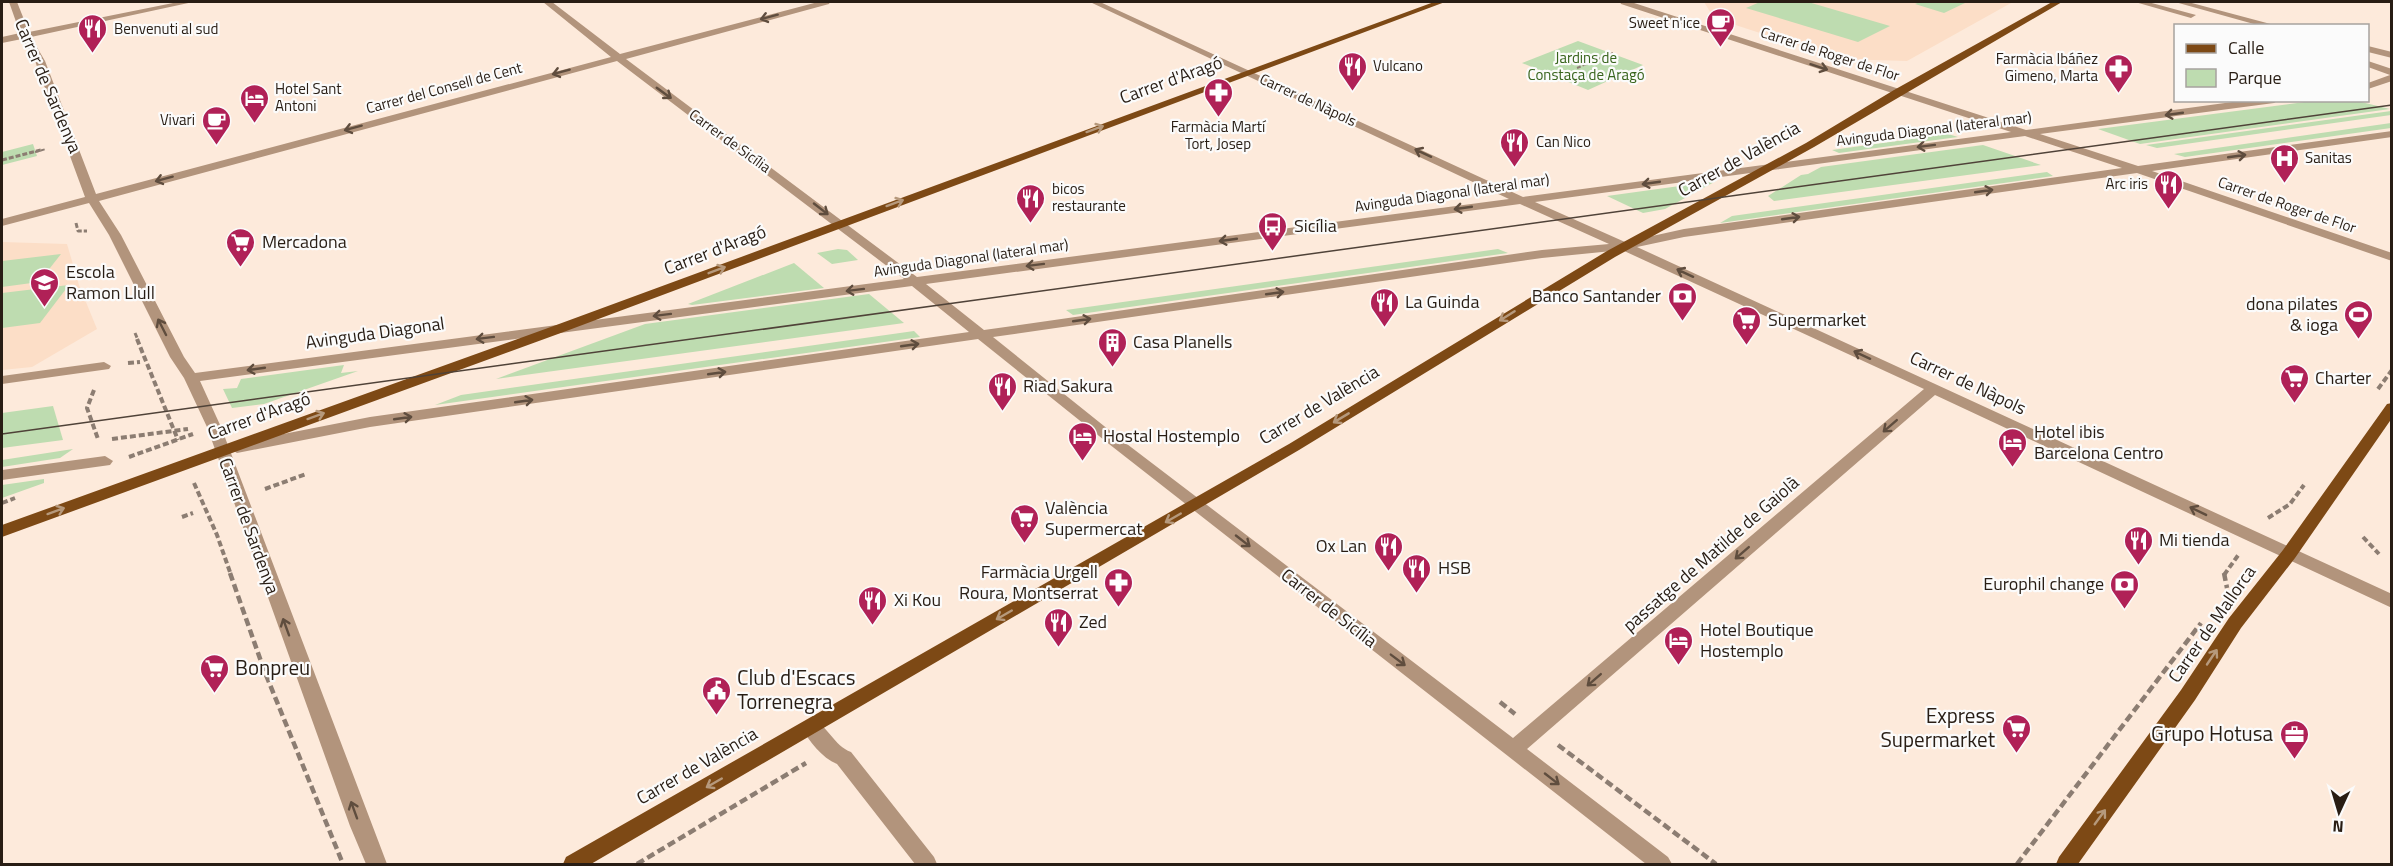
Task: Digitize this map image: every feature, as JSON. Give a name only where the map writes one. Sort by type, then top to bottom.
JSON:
[{"type":"main road","name":"Carrer d'Aragó","points":[[2,531],[564,327],[1441,2]]},
{"type":"main road","name":"Carrer de València","points":[[573,864],[1197,504],[1626,246],[1771,167],[2058,2]]},
{"type":"main road","name":"Carrer de Mallorca","points":[[2066,864],[2187,695],[2235,623],[2289,554],[2391,407]]},
{"type":"street","name":"Carrer de Sardenya","points":[[13,2],[29,44],[40,61],[92,199],[115,235],[177,357],[191,378],[214,427],[376,864]]},
{"type":"street","points":[[2,40],[189,2]]},
{"type":"street","name":"Carrer de Sicília","points":[[547,2],[841,224],[1000,348],[1114,441],[1661,864]]},
{"type":"street","name":"Carrer del Consell de Cent","points":[[2,223],[826,2]]},
{"type":"street","name":"Carrer de Nàpols","points":[[1094,2],[1934,388],[2391,602]]},
{"type":"street","name":"Carrer de Roger de Flor","points":[[1624,2],[2139,170],[2391,257]]},
{"type":"street","points":[[2139,2],[2225,24]]},
{"type":"street","points":[[2179,2],[2266,24]]},
{"type":"street","points":[[2369,50],[2391,55]]},
{"type":"street","points":[[2369,65],[2391,73]]},
{"type":"street","points":[[2369,86],[2391,78]]},
{"type":"street","name":"Avinguda Diagonal (lateral mar)","points":[[564,327],[2259,102]]},
{"type":"street","points":[[222,451],[370,422],[1542,254],[1626,246],[1684,233],[2391,134]]},
{"type":"street","name":"Avinguda Diagonal","points":[[191,378],[564,327]]},
{"type":"street","points":[[2,380],[104,366]]},
{"type":"street","name":"passatge de Matilde de Gaiolà","points":[[1514,749],[1934,388]]},
{"type":"street","points":[[2,475],[105,461]]},
{"type":"street","points":[[811,727],[834,754],[844,758],[927,864]]},
{"type":"path","points":[[1577,68],[1612,53]]},
{"type":"path","points":[[2,160],[46,149]]},
{"type":"path","points":[[104,366],[87,408],[105,461]]},
{"type":"path","name":"Carrer de Sardenya","points":[[149,366],[186,464],[217,535],[264,670],[343,864]]},
{"type":"path","points":[[265,489],[306,474]]},
{"type":"path","points":[[183,517],[193,513]]},
{"type":"path","points":[[2363,537],[2379,554]]},
{"type":"path","name":"Carrer de Mallorca","points":[[2224,592],[2228,586],[2224,573],[2235,559]]},
{"type":"path","name":"Carrer de Mallorca","points":[[2017,864],[2205,618]]},
{"type":"shaded area","points":[[1704,2],[2011,3],[1907,61],[1840,59],[1714,18]]},
{"type":"shaded area","name":"Escola Ramon Llull","points":[[2,242],[67,244],[79,285],[97,329],[32,367],[2,370]]},
{"type":"green space","points":[[1760,2],[1808,2],[1890,26],[1858,42],[1746,8]]},
{"type":"green space","points":[[1920,2],[1965,3],[1944,13],[1915,4]]},
{"type":"green space","name":"Jardins de Constaça de Aragó","points":[[1578,41],[1643,65],[1588,90],[1522,63]]},
{"type":"green space","points":[[2304,102],[2361,102],[2390,109],[2140,144],[2098,129]]},
{"type":"green space","points":[[2391,111],[2391,115],[2157,148],[2146,145]]},
{"type":"green space","points":[[2391,123],[2391,128],[2185,157],[2174,154]]},
{"type":"green space","points":[[1948,134],[1958,137],[1839,153],[1832,150]]},
{"type":"green space","points":[[33,144],[37,156],[2,165],[2,152]]},
{"type":"green space","points":[[1983,145],[2041,165],[1774,201],[1768,196],[1801,175],[1821,167]]},
{"type":"green space","points":[[2047,172],[2053,176],[1720,223],[1732,216]]},
{"type":"green space","points":[[1716,181],[1665,209],[1643,213],[1607,196]]},
{"type":"green space","points":[[838,249],[847,250],[858,260],[832,264],[817,253]]},
{"type":"green space","points":[[1498,249],[1508,253],[1073,315],[1066,310]]},
{"type":"green space","points":[[61,254],[39,282],[2,287],[2,261]]},
{"type":"green space","points":[[794,263],[824,288],[688,304]]},
{"type":"green space","points":[[69,285],[40,323],[2,328],[2,293]]},
{"type":"green space","points":[[869,294],[904,323],[496,379],[645,324]]},
{"type":"green space","points":[[914,331],[920,337],[435,405],[461,395]]},
{"type":"green space","points":[[344,365],[341,373],[358,371],[264,404],[232,408],[223,389],[237,388],[241,379]]},
{"type":"green space","points":[[53,406],[63,440],[2,448],[2,413]]},
{"type":"green space","points":[[73,449],[60,458],[2,467],[2,460]]},
{"type":"green space","points":[[44,479],[44,483],[2,498],[2,485]]},
{"type":"tram line","points":[[2,434],[2392,105]]},
{"type":"place","name":"Sweet n'ice","points":[[1721,48]]},
{"type":"place","name":"Benvenuti al sud","points":[[93,54]]},
{"type":"place","name":"Vulcano","points":[[1352,92]]},
{"type":"place","name":"Farmàcia Ibáñez Gimeno, Marta","points":[[2119,94]]},
{"type":"place","name":"Farmàcia Martí Tort, Josep","points":[[1218,118]]},
{"type":"place","name":"Hotel Sant Antoni","points":[[254,124]]},
{"type":"place","name":"Vivari","points":[[216,146]]},
{"type":"place","name":"Can Nico","points":[[1515,168]]},
{"type":"place","name":"Sanitas","points":[[2284,184]]},
{"type":"place","name":"Arc iris","points":[[2169,210]]},
{"type":"place","name":"bicos restaurante","points":[[1031,224]]},
{"type":"place","name":"Sicília","points":[[1273,252]]},
{"type":"place","name":"Mercadona","points":[[241,268]]},
{"type":"place","name":"Escola Ramon Llull","points":[[45,308]]},
{"type":"place","name":"Banco Santander","points":[[1682,322]]},
{"type":"place","name":"La Guinda","points":[[1384,328]]},
{"type":"place","name":"dona pilates & ioga","points":[[2359,340]]},
{"type":"place","name":"Supermarket","points":[[1747,346]]},
{"type":"place","name":"Casa Planells","points":[[1112,368]]},
{"type":"place","name":"Charter","points":[[2294,404]]},
{"type":"place","name":"Riad Sakura","points":[[1002,412]]},
{"type":"place","name":"Hostal Hostemplo","points":[[1082,462]]},
{"type":"place","name":"Hotel ibis Barcelona Centro","points":[[2013,468]]},
{"type":"place","name":"València Supermercat","points":[[1024,544]]},
{"type":"place","name":"Mi tienda","points":[[2138,566]]},
{"type":"place","name":"Ox Lan","points":[[1388,572]]},
{"type":"place","name":"HSB","points":[[1417,594]]},
{"type":"place","name":"Farmàcia Urgell Roura, Montserrat","points":[[1119,608]]},
{"type":"place","name":"Europhil change","points":[[2125,610]]},
{"type":"place","name":"Xi Kou","points":[[873,626]]},
{"type":"place","name":"Zed","points":[[1058,648]]},
{"type":"place","name":"Hotel Boutique Hostemplo","points":[[1679,666]]},
{"type":"place","name":"Bonpreu","points":[[214,694]]},
{"type":"place","name":"Club d'Escacs Torrenegra","points":[[716,716]]},
{"type":"place","name":"Express Supermarket","points":[[2016,754]]},
{"type":"place","name":"Grupo Hotusa","points":[[2294,760]]}]
